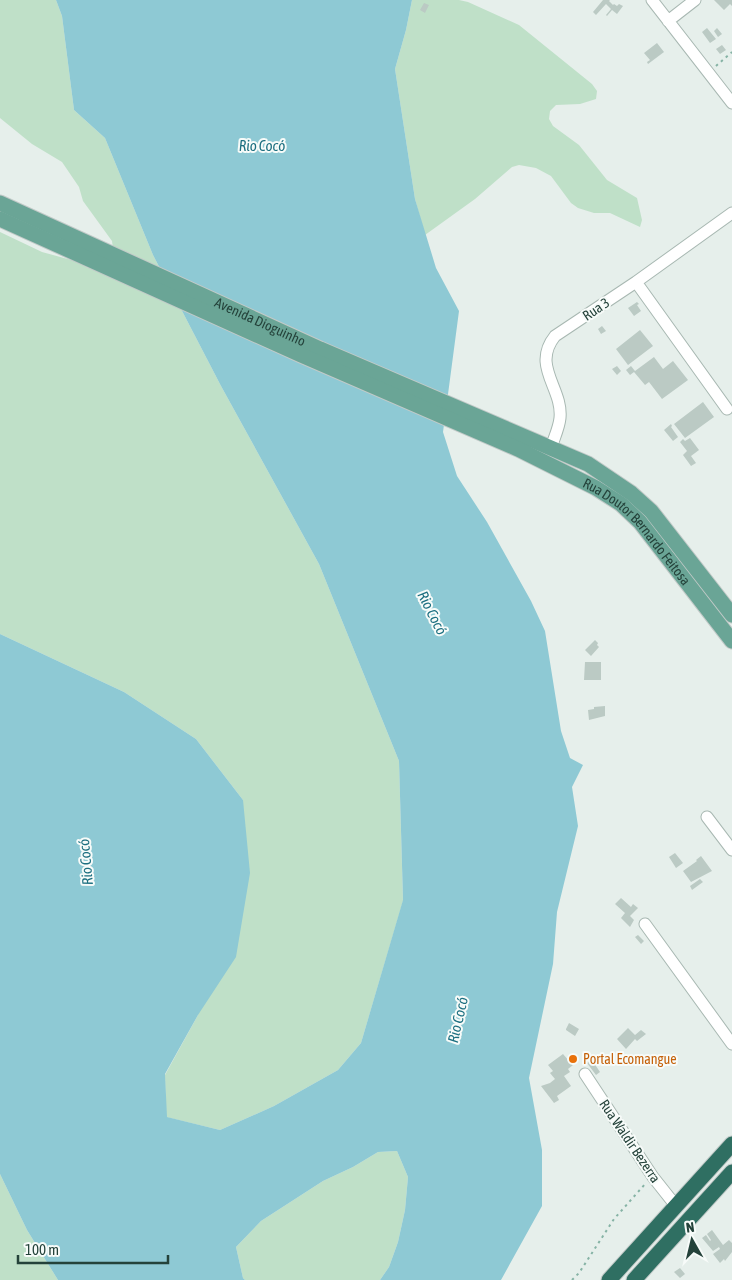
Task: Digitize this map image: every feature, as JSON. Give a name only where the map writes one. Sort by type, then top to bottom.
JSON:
[{"type":"highway","points":[[609,1280],[732,1144]]},
{"type":"highway","points":[[640,1278],[732,1172]]},
{"type":"main road","name":"Avenida Dioguinho","points":[[0,202],[75,245]]},
{"type":"main road","name":"Avenida Dioguinho","points":[[0,219],[75,245],[320,349],[521,443]]},
{"type":"main road","name":"Rua Doutor Bernardo Feitosa","points":[[521,443],[552,448],[588,464],[631,493],[651,511],[732,615]]},
{"type":"main road","name":"Rua Doutor Bernardo Feitosa","points":[[521,443],[621,504],[645,529],[732,641]]},
{"type":"street","points":[[652,0],[732,103]]},
{"type":"street","points":[[668,20],[695,0]]},
{"type":"street","name":"Rua 3","points":[[552,448],[560,417],[545,362],[549,343],[555,336],[636,282],[732,213]]},
{"type":"street","points":[[636,282],[727,409]]},
{"type":"street","points":[[707,817],[732,850]]},
{"type":"street","points":[[645,924],[732,1044]]},
{"type":"street","name":"Rua Waldir Bezerra","points":[[585,1074],[653,1177],[676,1206]]},
{"type":"path","points":[[708,72],[732,52]]},
{"type":"path","points":[[572,1280],[579,1273],[614,1219],[653,1177]]},
{"type":"green space","points":[[0,0],[56,0],[62,16],[74,110],[105,138],[153,255],[221,386],[319,564],[399,761],[403,901],[361,1043],[338,1070],[274,1106],[220,1130],[166,1117],[165,1075],[198,1015],[243,800],[196,739],[124,692],[0,634],[0,232],[42,252],[75,261],[88,268],[104,268],[114,256],[112,241],[83,201],[79,187],[62,162],[32,144],[0,118]]},
{"type":"green space","points":[[412,0],[459,0],[468,2],[519,25],[592,84],[597,91],[596,99],[580,104],[556,105],[550,111],[549,119],[553,126],[579,145],[607,180],[637,198],[642,220],[640,227],[610,213],[594,213],[578,208],[571,203],[551,176],[536,168],[519,165],[512,167],[475,199],[425,235],[415,199],[395,69]]},
{"type":"green space","points":[[397,1151],[408,1177],[405,1210],[398,1242],[389,1267],[380,1280],[245,1280],[243,1278],[236,1247],[261,1221],[323,1181],[353,1167],[378,1152]]},
{"type":"green space","points":[[0,1174],[27,1230],[58,1280],[0,1280]]},
{"type":"water","name":"Rio Cocó","points":[[56,0],[412,0],[395,69],[415,199],[436,268],[459,311],[443,432],[457,476],[487,522],[531,601],[545,631],[561,731],[570,758],[583,765],[572,787],[578,826],[557,912],[553,964],[529,1078],[542,1150],[542,1206],[501,1280],[380,1280],[389,1267],[398,1242],[405,1210],[408,1177],[397,1151],[378,1152],[353,1167],[323,1181],[261,1221],[236,1247],[245,1280],[58,1280],[27,1230],[0,1174],[0,634],[124,692],[196,739],[243,800],[250,873],[236,957],[198,1015],[165,1074],[167,1117],[220,1130],[274,1106],[338,1070],[361,1043],[403,900],[399,761],[319,564],[221,386],[153,255],[105,138],[74,110],[62,16]]},
{"type":"building","points":[[603,0],[610,0],[613,5],[617,6],[619,4],[623,6],[617,14],[612,10],[607,16],[611,9],[606,4],[596,15],[593,12]]},
{"type":"building","points":[[714,0],[732,0],[732,6],[730,4],[724,10]]},
{"type":"building","points":[[424,3],[429,5],[425,13],[420,10]]},
{"type":"building","points":[[707,28],[716,39],[710,43],[702,32]]},
{"type":"building","points":[[717,28],[722,34],[718,37],[714,31]]},
{"type":"building","points":[[657,43],[664,52],[648,64],[647,62],[650,60],[644,53]]},
{"type":"building","points":[[722,45],[726,50],[720,54],[716,49]]},
{"type":"building","points":[[637,302],[641,311],[634,316],[628,308]]},
{"type":"building","points":[[602,326],[606,331],[601,334],[598,329]]},
{"type":"building","points":[[640,330],[653,346],[628,365],[616,349]]},
{"type":"building","points":[[654,357],[663,369],[673,361],[688,380],[662,399],[649,382],[645,385],[634,372],[630,375],[626,370],[631,366],[635,371]]},
{"type":"building","points":[[617,366],[621,371],[617,375],[612,369]]},
{"type":"building","points":[[703,402],[714,417],[685,438],[674,424]]},
{"type":"building","points":[[671,424],[678,437],[673,441],[664,430]]},
{"type":"building","points":[[690,438],[699,450],[691,456],[696,463],[691,466],[683,455],[687,451],[680,442],[683,439],[685,441]]},
{"type":"building","points":[[595,640],[599,647],[591,656],[585,650]]},
{"type":"building","points":[[585,662],[601,662],[601,680],[584,680]]},
{"type":"building","points":[[605,706],[605,716],[589,720],[588,710],[594,709],[594,707]]},
{"type":"building","points":[[675,853],[683,863],[676,868],[669,857]]},
{"type":"building","points":[[701,856],[712,871],[691,882],[683,871]]},
{"type":"building","points":[[700,879],[703,882],[692,890],[690,886]]},
{"type":"building","points":[[621,898],[631,907],[633,904],[638,908],[630,916],[634,920],[630,927],[621,918],[625,913],[615,904]]},
{"type":"building","points":[[638,935],[644,941],[641,944],[635,937]]},
{"type":"building","points":[[569,1023],[579,1029],[575,1036],[566,1030]]},
{"type":"building","points":[[628,1028],[635,1035],[641,1030],[646,1034],[637,1041],[635,1039],[626,1049],[617,1039]]},
{"type":"building","points":[[563,1054],[573,1065],[568,1069],[570,1072],[564,1076],[571,1086],[557,1096],[559,1100],[554,1103],[541,1086],[555,1079],[550,1073],[553,1071],[548,1065]]},
{"type":"building","points":[[594,1059],[596,1062],[594,1063],[600,1072],[596,1075],[587,1063]]},
{"type":"building","points":[[712,1230],[723,1245],[729,1240],[732,1243],[732,1252],[725,1261],[724,1259],[720,1263],[713,1254],[720,1249],[719,1247],[713,1251],[702,1238],[706,1235],[710,1241],[707,1234]]},
{"type":"building","points":[[680,1268],[685,1274],[680,1278],[674,1272]]},
{"type":"place","name":"Portal Ecomangue","points":[[573,1059]]}]
